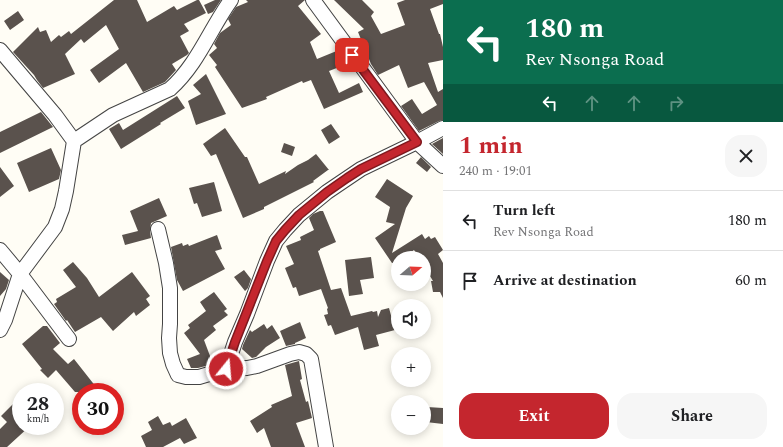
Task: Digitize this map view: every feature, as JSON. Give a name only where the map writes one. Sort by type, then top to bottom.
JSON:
[{"type":"street","points":[[74,141],[114,115],[170,89],[196,57],[220,15],[231,0]]},
{"type":"street","points":[[313,0],[417,142],[443,166]]},
{"type":"street","points":[[0,50],[55,115],[74,141],[66,191],[62,209],[55,227],[20,274],[5,320],[0,330]]},
{"type":"street","points":[[226,369],[267,261],[276,241],[285,230],[299,215],[352,174],[443,128]]},
{"type":"street","points":[[158,229],[170,288],[170,353],[178,375],[186,377],[199,377],[226,369],[257,366],[299,352],[306,354],[311,359],[326,447]]},
{"type":"street","points":[[0,250],[69,339]]},
{"type":"building","points":[[114,0],[137,0],[147,22],[174,6],[177,10],[199,0],[206,13],[184,24],[189,31],[180,36],[189,53],[172,64],[176,70],[165,82],[143,92],[126,63],[99,83],[90,70],[119,49],[106,25],[84,43],[81,39],[65,54],[75,74],[43,88],[34,75],[13,52],[38,27],[40,32],[46,30],[51,42],[59,35],[61,37],[69,31],[71,34]]},
{"type":"building","points":[[215,0],[221,0],[213,12],[208,14],[204,5]]},
{"type":"building","points":[[246,0],[305,0],[298,6],[321,34],[310,42],[317,59],[339,50],[345,58],[347,64],[329,71],[339,93],[359,83],[363,92],[324,109],[311,80],[303,83],[302,81],[266,97],[267,99],[242,108],[215,67],[217,65],[209,55],[217,48],[214,44],[220,33],[231,25],[228,19],[236,7],[248,2]]},
{"type":"building","points":[[334,0],[362,0],[374,12],[371,16],[381,34],[405,25],[397,3],[405,0],[443,0],[443,4],[430,9],[440,34],[443,47],[443,60],[428,63],[438,92],[443,89],[443,120],[419,131],[401,106],[412,99],[422,114],[437,105],[424,82],[408,88],[399,65],[378,75],[371,64],[358,32],[364,29]]},
{"type":"building","points":[[18,11],[24,20],[10,30],[4,21]]},
{"type":"building","points":[[206,74],[226,114],[196,125],[188,101],[201,94],[193,85]]},
{"type":"building","points":[[177,96],[185,108],[121,149],[109,129],[119,123],[123,130]]},
{"type":"building","points":[[41,112],[53,127],[0,153],[0,132]]},
{"type":"building","points":[[331,124],[340,137],[329,144],[321,130]]},
{"type":"building","points":[[225,128],[245,157],[247,157],[259,184],[286,171],[285,174],[316,154],[329,170],[313,181],[314,182],[264,207],[264,209],[243,218],[216,154],[211,156],[203,144]]},
{"type":"building","points":[[443,138],[443,154],[432,144]]},
{"type":"building","points":[[284,143],[295,147],[292,156],[281,152]]},
{"type":"building","points":[[51,148],[61,170],[59,179],[29,192],[17,163]]},
{"type":"building","points":[[421,157],[431,167],[427,172],[416,163]]},
{"type":"building","points":[[0,167],[14,186],[0,197]]},
{"type":"building","points":[[387,179],[413,196],[406,208],[393,251],[391,251],[391,262],[375,238],[395,224],[386,222],[390,207],[375,197]]},
{"type":"building","points":[[214,182],[222,211],[202,217],[197,203],[194,204],[189,188]]},
{"type":"building","points":[[159,198],[167,216],[151,223],[151,238],[125,245],[122,235],[138,231],[130,211]]},
{"type":"building","points":[[323,211],[336,242],[318,251],[331,290],[341,288],[351,316],[377,311],[378,317],[381,310],[389,308],[391,315],[391,331],[376,335],[379,346],[364,350],[358,327],[335,335],[331,325],[328,326],[324,315],[328,314],[328,308],[321,289],[299,296],[296,287],[293,288],[285,268],[294,264],[286,246],[301,240],[300,237],[314,230],[309,218],[313,214]]},
{"type":"building","points":[[422,234],[425,239],[429,236],[431,239],[435,237],[443,250],[438,254],[443,263],[443,298],[440,292],[433,292],[431,281],[433,281],[431,278],[431,251],[395,251]]},
{"type":"building","points":[[217,235],[222,249],[215,251],[225,269],[183,291],[177,280],[171,247],[182,243],[183,246],[188,244],[189,246]]},
{"type":"building","points":[[371,257],[374,278],[360,280],[363,294],[349,296],[345,260]]},
{"type":"building","points":[[73,262],[87,278],[99,297],[132,272],[150,296],[146,299],[150,305],[136,316],[134,312],[113,331],[101,317],[75,332],[54,304],[57,302],[56,299],[76,287],[63,270]]},
{"type":"building","points":[[244,270],[251,279],[248,288],[245,291],[234,277]]},
{"type":"building","points":[[0,272],[9,280],[6,289],[0,296]]},
{"type":"building","points":[[214,292],[227,309],[224,311],[228,315],[213,326],[216,330],[204,340],[213,364],[198,368],[191,368],[187,359],[200,354],[184,333],[190,328],[188,325],[206,311],[200,302]]},
{"type":"building","points":[[300,322],[306,338],[295,344],[286,346],[280,331]]},
{"type":"building","points":[[264,324],[267,329],[272,325],[280,338],[266,347],[256,357],[252,358],[242,349],[243,345],[250,330],[252,332]]},
{"type":"building","points":[[43,326],[47,326],[60,343],[53,349],[68,364],[74,359],[93,383],[72,383],[72,389],[56,370],[48,378],[40,370],[42,369],[22,344]]},
{"type":"building","points":[[299,361],[302,379],[300,380],[306,402],[308,401],[312,418],[296,423],[305,447],[271,447],[264,428],[257,433],[250,421],[272,407],[271,405],[292,396],[285,365]]},
{"type":"building","points":[[12,405],[12,435],[20,435],[7,447],[0,447],[0,429],[7,422],[1,416]]},
{"type":"building","points":[[431,407],[443,408],[443,424],[431,423]]},
{"type":"building","points":[[158,416],[163,425],[170,422],[172,426],[186,418],[197,438],[184,444],[180,438],[163,447],[146,447],[141,436],[152,430],[148,422]]},
{"type":"route","points":[[226,369],[229,357],[267,261],[276,241],[285,230],[299,215],[347,178],[361,169],[417,142],[352,55]]}]
